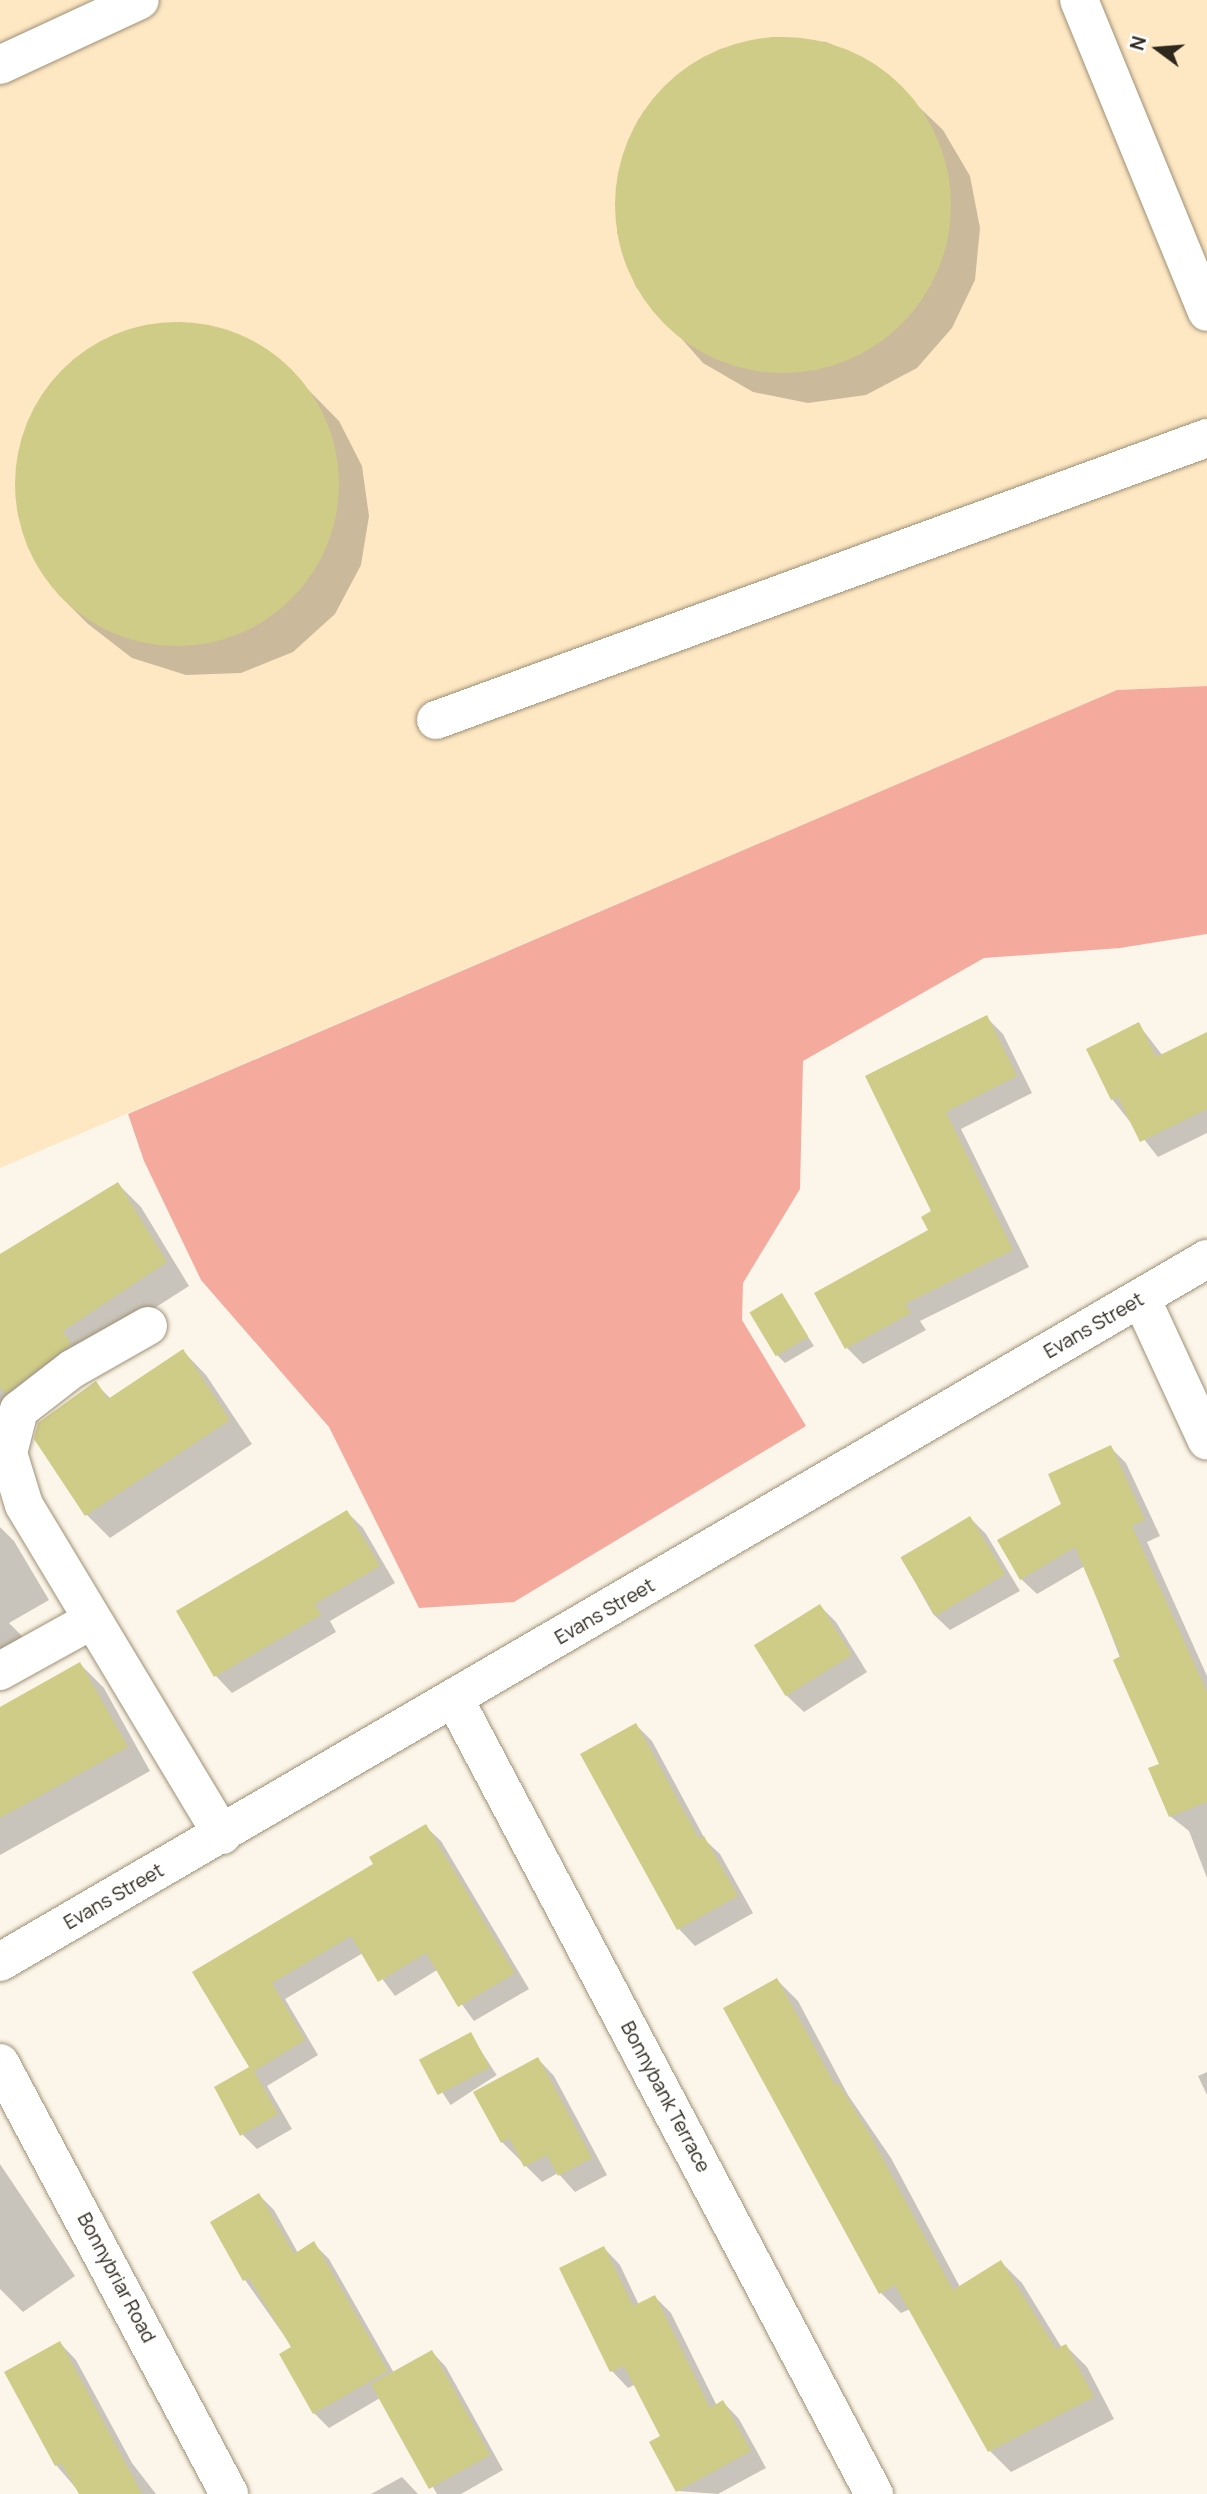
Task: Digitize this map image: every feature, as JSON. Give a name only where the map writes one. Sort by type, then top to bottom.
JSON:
[{"type":"street","points":[[0,65],[140,0]]},
{"type":"street","points":[[1079,0],[1207,312]]},
{"type":"street","points":[[436,720],[1207,438]]},
{"type":"street","name":"Evans Street","points":[[0,1962],[455,1700],[1207,1259]]},
{"type":"street","points":[[1141,1298],[1207,1441]]},
{"type":"street","points":[[148,1326],[72,1369],[19,1410],[8,1453],[24,1505],[222,1835]]},
{"type":"street","points":[[0,1671],[92,1620]]},
{"type":"street","name":"Bonnybank Terrace","points":[[455,1700],[874,2494]]},
{"type":"street","name":"Bonnybriar Road","points":[[0,2063],[229,2494]]},
{"type":"shaded area","points":[[0,0],[1207,0],[1207,686],[1117,690],[0,1168]]},
{"type":"shaded area","points":[[1207,686],[1207,934],[1120,948],[984,958],[803,1061],[800,1189],[743,1283],[742,1320],[806,1426],[514,1602],[419,1608],[329,1427],[201,1280],[144,1161],[128,1114],[1117,690]]},
{"type":"building","points":[[783,37],[816,40],[847,50],[876,65],[902,86],[923,112],[938,141],[948,172],[951,205],[948,238],[938,269],[923,298],[902,324],[876,345],[847,360],[816,370],[783,373],[750,370],[719,360],[690,345],[664,324],[643,298],[628,269],[618,238],[615,205],[618,172],[628,141],[643,112],[664,86],[690,65],[719,50],[750,40]]},
{"type":"building","points":[[177,322],[209,325],[239,334],[267,349],[302,381],[327,422],[336,452],[339,484],[336,516],[327,546],[312,574],[280,609],[239,634],[209,643],[177,646],[145,643],[115,634],[87,619],[52,587],[27,546],[18,516],[15,484],[18,452],[27,422],[42,394],[74,359],[115,334],[145,325]]},
{"type":"building","points":[[987,1015],[1017,1076],[946,1112],[1013,1250],[905,1304],[911,1313],[845,1349],[814,1293],[928,1230],[921,1217],[931,1211],[865,1076]]},
{"type":"building","points":[[1139,1022],[1156,1057],[1207,1032],[1207,1109],[1140,1142],[1118,1097],[1111,1100],[1086,1049]]},
{"type":"building","points":[[118,1182],[167,1262],[63,1331],[71,1344],[5,1394],[0,1387],[0,1254]]},
{"type":"building","points":[[782,1293],[808,1337],[776,1356],[749,1313]]},
{"type":"building","points":[[183,1349],[230,1420],[85,1516],[34,1439],[38,1423],[96,1381],[108,1399]]},
{"type":"building","points":[[1111,1445],[1145,1520],[1132,1526],[1207,1692],[1207,1802],[1169,1817],[1148,1768],[1159,1764],[1113,1660],[1121,1656],[1075,1547],[1020,1580],[997,1540],[1061,1504],[1048,1474]]},
{"type":"building","points":[[347,1510],[380,1566],[315,1604],[321,1615],[214,1677],[176,1611]]},
{"type":"building","points":[[970,1516],[1005,1574],[936,1616],[901,1558]]},
{"type":"building","points":[[820,1604],[852,1655],[786,1696],[754,1645]]},
{"type":"building","points":[[80,1662],[128,1747],[0,1818],[0,1707]]},
{"type":"building","points":[[636,1723],[699,1839],[704,1836],[738,1896],[677,1930],[580,1754]]},
{"type":"building","points":[[426,1824],[515,1973],[458,2007],[426,1953],[378,1982],[351,1936],[272,1983],[305,2040],[254,2071],[278,2114],[240,2136],[214,2087],[249,2067],[192,1972],[373,1864],[369,1857]]},
{"type":"building","points":[[777,1978],[835,2085],[838,2083],[870,2135],[953,2290],[1001,2260],[1056,2349],[1066,2344],[1094,2397],[988,2452],[895,2285],[879,2294],[723,2008]]},
{"type":"building","points":[[471,2032],[490,2067],[438,2095],[419,2060]]},
{"type":"building","points":[[538,2057],[592,2158],[558,2176],[547,2155],[524,2167],[509,2138],[501,2143],[473,2092]]},
{"type":"building","points":[[259,2193],[294,2254],[314,2241],[388,2371],[313,2414],[279,2354],[291,2347],[249,2278],[243,2281],[210,2222]]},
{"type":"building","points":[[604,2246],[633,2306],[655,2295],[710,2408],[723,2400],[751,2451],[676,2492],[649,2442],[660,2436],[624,2366],[610,2372],[559,2268]]},
{"type":"building","points":[[60,2341],[142,2494],[79,2494],[61,2463],[55,2466],[4,2372]]},
{"type":"building","points":[[432,2350],[490,2455],[429,2489],[371,2384]]}]
